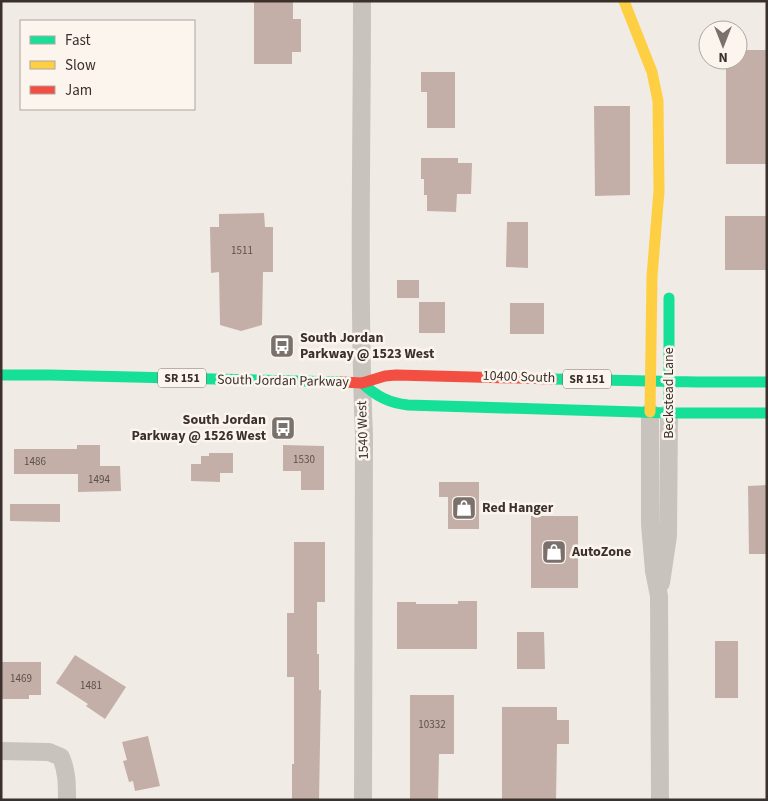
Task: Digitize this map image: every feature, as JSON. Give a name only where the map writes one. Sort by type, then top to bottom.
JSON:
[{"type":"main road","name":"Beckstead Lane","points":[[624,1],[652,72],[658,101],[659,191],[652,276],[650,412]]},
{"type":"main road","name":"Beckstead Lane","points":[[659,191],[667,229]]},
{"type":"main road","name":"Beckstead Lane","points":[[669,412],[670,286]]},
{"type":"main road","name":"10400 South","points":[[362,383],[396,374],[669,382],[767,382]]},
{"type":"main road","name":"South Jordan Parkway","points":[[1,375],[362,383],[384,400],[395,404],[650,412]]},
{"type":"main road","points":[[650,412],[767,413]]},
{"type":"street","name":"1540 West","points":[[362,1],[363,800]]},
{"type":"street","name":"Beckstead Lane","points":[[650,412],[650,524],[658,596],[660,800]]},
{"type":"street","name":"Beckstead Lane","points":[[658,596],[668,536],[669,412]]},
{"type":"street","points":[[1,751],[49,752],[61,757],[67,780],[67,800]]},
{"type":"building","points":[[254,1],[293,1],[293,19],[301,19],[301,52],[292,52],[292,64],[254,64]]},
{"type":"building","points":[[748,50],[767,50],[767,164],[726,164],[726,70],[748,70]]},
{"type":"building","points":[[421,72],[455,72],[455,128],[427,128],[427,92],[421,92]]},
{"type":"building","points":[[594,106],[630,106],[630,195],[595,196]]},
{"type":"building","points":[[421,158],[458,158],[458,163],[472,163],[471,194],[457,194],[456,212],[427,211],[424,179],[421,179]]},
{"type":"building","points":[[264,213],[265,227],[273,227],[273,272],[263,272],[262,325],[241,331],[220,325],[219,272],[211,273],[210,227],[219,227],[219,214]]},
{"type":"building","points":[[725,216],[767,216],[767,270],[725,270]]},
{"type":"building","points":[[507,222],[528,222],[528,268],[506,267]]},
{"type":"building","points":[[397,280],[419,280],[419,298],[397,298]]},
{"type":"building","points":[[419,302],[445,302],[445,333],[419,333]]},
{"type":"building","points":[[510,303],[544,303],[544,334],[510,334]]},
{"type":"building","points":[[77,445],[100,445],[100,466],[120,466],[121,491],[78,492],[78,474],[14,474],[14,449],[77,449]]},
{"type":"building","points":[[283,445],[324,446],[324,490],[301,490],[301,471],[283,471]]},
{"type":"building","points":[[209,453],[233,453],[233,473],[220,473],[220,482],[191,481],[191,464],[201,464],[201,456],[209,456]]},
{"type":"building","name":"Red Hanger","points":[[439,482],[479,482],[479,529],[448,529],[448,497],[439,497]]},
{"type":"building","points":[[767,485],[767,554],[749,554],[748,486]]},
{"type":"building","points":[[10,504],[60,504],[60,522],[10,521]]},
{"type":"building","name":"AutoZone","points":[[531,516],[578,516],[578,588],[531,588]]},
{"type":"building","points":[[294,542],[325,542],[325,602],[317,602],[317,654],[319,654],[319,690],[321,690],[319,800],[292,800],[294,677],[287,677],[287,613],[294,613]]},
{"type":"building","points":[[458,601],[477,601],[477,649],[397,649],[397,602],[458,604]]},
{"type":"building","points":[[517,632],[544,632],[545,669],[517,669]]},
{"type":"building","points":[[715,641],[738,641],[738,698],[715,698]]},
{"type":"building","points":[[75,655],[126,687],[105,719],[86,706],[88,704],[56,683]]},
{"type":"building","points":[[1,662],[41,662],[41,695],[29,695],[29,699],[1,699]]},
{"type":"building","points":[[410,695],[454,695],[454,754],[439,754],[438,800],[410,800]]},
{"type":"building","points":[[502,707],[557,707],[557,720],[569,720],[569,744],[557,744],[556,800],[502,800]]},
{"type":"building","points":[[148,736],[160,786],[135,791],[133,781],[129,782],[123,761],[127,760],[122,742]]},
{"type":"traffic: fast","points":[[669,298],[669,413]]},
{"type":"traffic: fast","points":[[1,375],[341,382]]},
{"type":"traffic: fast","points":[[552,379],[767,382]]},
{"type":"traffic: fast","points":[[362,383],[372,392],[383,398],[395,403],[408,405],[669,413],[767,413]]},
{"type":"traffic: slow","points":[[624,1],[652,72],[658,101],[659,191],[652,276],[650,412]]},
{"type":"traffic: jam","points":[[341,382],[362,383],[385,376],[396,375],[552,379]]},
{"type":"place","name":"South Jordan Parkway @ 1523 West","points":[[282,346]]},
{"type":"place","name":"South Jordan Parkway @ 1526 West","points":[[283,428]]},
{"type":"place","name":"Red Hanger","points":[[464,508]]},
{"type":"place","name":"AutoZone","points":[[554,552]]}]
